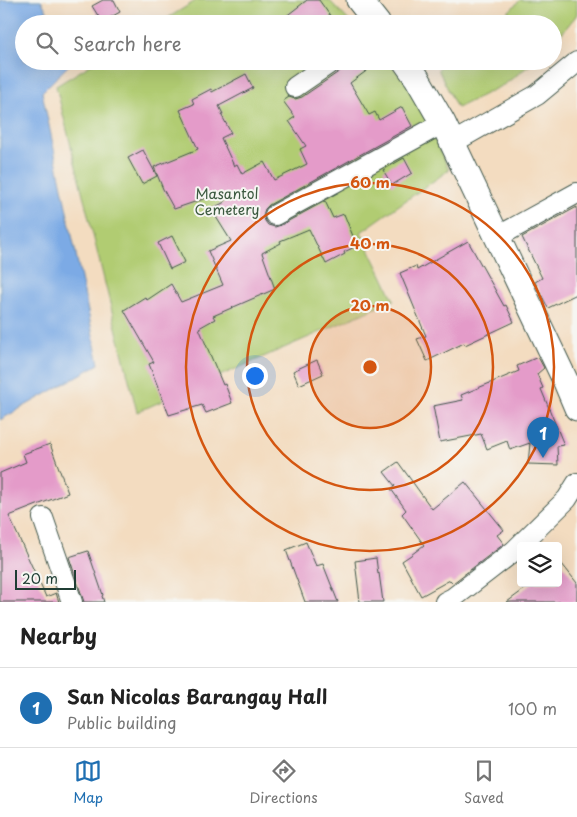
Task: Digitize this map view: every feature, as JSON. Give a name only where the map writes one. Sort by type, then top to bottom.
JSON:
[{"type":"street","points":[[359,0],[371,15]]},
{"type":"street","points":[[275,215],[447,133],[537,95],[577,62]]},
{"type":"street","points":[[294,87],[319,70]]},
{"type":"street","points":[[411,70],[447,133],[577,408]]},
{"type":"street","points":[[497,237],[577,193]]},
{"type":"street","points":[[445,602],[453,598],[514,551],[567,499],[577,483]]},
{"type":"street","points":[[43,518],[72,602]]},
{"type":"green space","points":[[197,0],[329,0],[343,15],[173,15]]},
{"type":"green space","points":[[520,0],[577,0],[577,14],[562,33],[562,15],[505,15]]},
{"type":"green space","name":"Masantol Cemetery","points":[[82,70],[396,70],[408,82],[449,170],[361,232],[394,300],[137,412],[56,86]]},
{"type":"green space","points":[[438,70],[523,70],[505,84],[457,108]]},
{"type":"water","points":[[0,0],[41,0],[49,15],[15,15],[15,70],[64,70],[42,92],[99,364],[0,420]]},
{"type":"building","points":[[103,0],[114,0],[120,12],[115,15],[98,15],[92,6]]},
{"type":"building","points":[[307,0],[319,0],[330,15],[288,15]]},
{"type":"building","points":[[368,70],[350,83],[369,115],[375,112],[379,120],[402,107],[412,126],[269,205],[263,215],[268,225],[275,227],[325,201],[333,218],[344,214],[357,246],[326,264],[309,229],[280,241],[281,243],[262,253],[275,289],[213,316],[215,319],[199,328],[232,403],[206,413],[202,405],[169,415],[149,364],[154,362],[124,310],[145,297],[147,300],[171,284],[181,302],[223,285],[208,251],[231,241],[211,209],[225,202],[221,193],[174,209],[154,167],[198,149],[180,110],[194,104],[192,99],[211,89],[212,92],[246,74],[253,88],[219,106],[231,133],[221,138],[234,166],[237,164],[242,174],[264,162],[274,180],[307,164],[300,149],[306,146],[289,121],[295,117],[283,101],[289,97],[295,99],[302,97],[340,71]]},
{"type":"building","points":[[143,150],[157,176],[142,184],[128,158]]},
{"type":"building","points":[[404,158],[412,173],[392,185],[383,170]]},
{"type":"building","points":[[577,207],[577,294],[548,308],[535,282],[542,278],[522,237]]},
{"type":"building","points":[[172,236],[185,262],[170,269],[158,243]]},
{"type":"building","points":[[468,241],[514,322],[427,361],[417,339],[426,336],[400,273],[416,266],[417,270]]},
{"type":"building","points":[[538,357],[544,368],[537,374],[543,388],[541,389],[564,445],[557,446],[558,465],[528,464],[530,443],[510,450],[507,441],[487,449],[481,434],[440,442],[433,406],[463,400],[461,395],[519,371],[517,366]]},
{"type":"building","points":[[317,360],[323,374],[299,385],[293,371]]},
{"type":"building","points":[[50,444],[68,493],[9,516],[46,597],[56,593],[59,602],[0,602],[0,473],[26,462],[23,454]]},
{"type":"building","points":[[398,462],[432,509],[465,482],[504,530],[497,535],[504,544],[453,583],[450,580],[421,596],[402,561],[424,545],[402,514],[406,510],[391,489],[395,486],[384,472]]},
{"type":"building","points":[[306,542],[316,566],[323,564],[338,602],[305,602],[286,550]]},
{"type":"building","points":[[88,551],[104,602],[84,602],[69,557]]},
{"type":"building","points":[[376,558],[383,602],[360,602],[355,561]]},
{"type":"building","points":[[562,564],[577,583],[577,602],[507,602],[528,587],[562,587]]},
{"type":"place","name":"San Nicolas Barangay Hall","points":[[543,458]]}]
